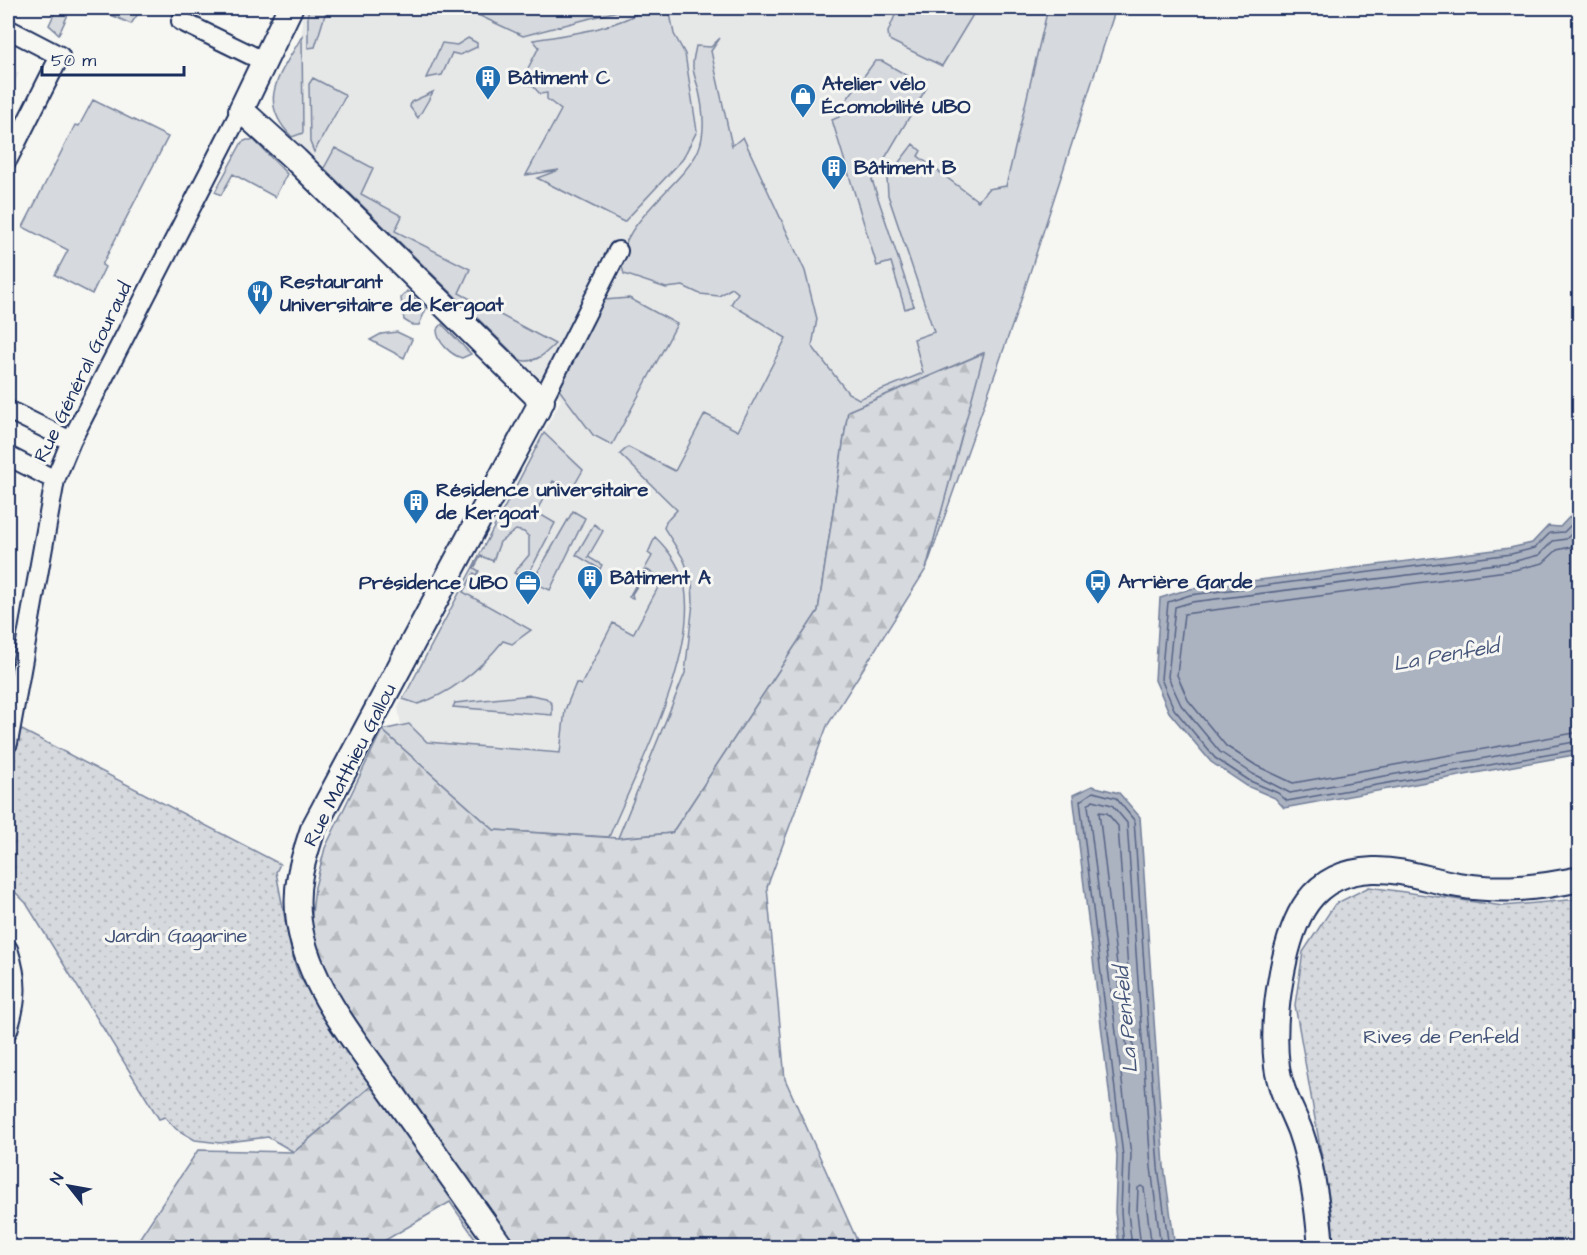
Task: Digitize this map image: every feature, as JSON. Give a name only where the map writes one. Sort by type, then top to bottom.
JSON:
[{"type":"street","points":[[290,8],[241,110],[296,160],[542,401],[618,251]]},
{"type":"street","points":[[181,21],[265,62]]},
{"type":"street","points":[[8,29],[60,56],[8,159]]},
{"type":"street","name":"Rue Général Gouraud","points":[[8,743],[54,480],[71,441],[241,110]]},
{"type":"street","name":"Rue Matthieu Gallou","points":[[502,1248],[352,1037],[322,987],[311,963],[299,923],[297,879],[313,829],[542,401]]},
{"type":"street","points":[[8,410],[71,441]]},
{"type":"street","points":[[8,456],[54,480]]},
{"type":"street","points":[[1321,1248],[1317,1207],[1300,1132],[1278,1069],[1275,1029],[1290,933],[1300,911],[1312,894],[1326,884],[1346,875],[1370,870],[1393,870],[1457,885],[1494,890],[1540,888],[1580,879]]},
{"type":"street","points":[[8,949],[17,976],[15,1000],[8,1030]]},
{"type":"shaded area","points":[[302,8],[1116,8],[1019,306],[926,569],[983,353],[848,411],[818,611],[618,838],[586,835],[382,730],[401,726],[398,707],[561,400],[283,128],[272,98],[276,83],[302,36]]},
{"type":"shaded area","points":[[8,67],[19,73],[8,97]]},
{"type":"green space","points":[[57,8],[71,8],[59,34],[49,25]]},
{"type":"green space","points":[[96,8],[142,8],[131,24]]},
{"type":"green space","points":[[308,8],[327,8],[315,47],[308,48]]},
{"type":"green space","points":[[463,8],[629,8],[523,36]]},
{"type":"green space","points":[[647,8],[669,8],[674,34],[685,54],[697,131],[682,160],[624,222],[537,178],[559,170],[526,175],[561,110],[547,99],[547,93],[540,94],[532,85],[526,85],[529,79],[524,76],[539,47],[533,40],[607,26]]},
{"type":"green space","points":[[898,8],[977,8],[942,66],[889,40],[888,32]]},
{"type":"green space","points":[[1048,8],[1116,8],[1019,306],[926,569],[983,353],[848,411],[818,611],[672,833],[618,838],[685,673],[693,603],[692,581],[683,558],[664,528],[666,522],[677,510],[620,454],[628,447],[675,471],[705,414],[738,431],[786,338],[731,304],[738,293],[732,288],[719,296],[700,294],[683,286],[666,288],[624,274],[622,258],[627,241],[636,225],[690,165],[701,143],[703,111],[693,67],[696,46],[711,47],[720,38],[711,51],[732,146],[743,137],[805,271],[817,319],[812,346],[848,393],[859,399],[923,373],[914,339],[934,332],[888,195],[887,178],[913,144],[921,151],[918,156],[978,201],[988,189],[1006,186]]},
{"type":"green space","points":[[302,36],[303,133],[292,137],[281,124],[273,99],[280,75]]},
{"type":"green space","points":[[468,38],[477,43],[477,47],[460,55],[452,53],[442,75],[426,78],[442,43],[457,45]]},
{"type":"green space","points":[[875,61],[882,61],[927,87],[872,180],[914,306],[905,309],[891,262],[877,266],[832,120],[839,117],[839,110]]},
{"type":"green space","points":[[313,78],[344,94],[345,97],[314,152],[310,142],[309,84]]},
{"type":"green space","points":[[433,92],[418,118],[410,107],[411,102]]},
{"type":"green space","points":[[93,100],[168,137],[102,265],[105,267],[92,294],[55,275],[68,250],[23,227],[75,125],[79,126]]},
{"type":"green space","points":[[254,140],[287,174],[275,197],[233,174],[221,195],[215,192],[242,142]]},
{"type":"green space","points":[[335,148],[373,168],[361,194],[402,216],[395,231],[470,269],[459,293],[555,344],[535,359],[520,360],[324,168]]},
{"type":"green space","points":[[407,291],[426,309],[419,325],[412,325],[404,320],[401,298]]},
{"type":"green space","points":[[629,298],[677,324],[612,445],[593,435],[557,387],[604,300]]},
{"type":"green space","points":[[442,324],[471,354],[462,358],[445,347],[439,339],[437,330]]},
{"type":"green space","points":[[397,332],[412,339],[404,358],[370,340],[381,334]]},
{"type":"green space","points":[[984,353],[926,569],[827,726],[767,887],[785,1079],[860,1247],[481,1247],[450,1202],[374,1247],[133,1248],[198,1150],[294,1152],[372,1085],[304,985],[315,887],[325,848],[382,730],[494,830],[618,838],[672,833],[818,611],[848,411]]},
{"type":"green space","points":[[544,433],[583,470],[571,491],[553,481],[536,512],[555,523],[526,579],[514,573],[529,555],[529,537],[524,532],[516,530],[500,542],[493,561],[481,556],[474,568],[479,571],[477,575],[474,573],[463,592],[531,630],[512,644],[503,641],[475,670],[443,693],[418,704],[403,699]]},
{"type":"green space","points":[[573,511],[585,518],[550,590],[532,582]]},
{"type":"green space","points":[[594,524],[603,531],[588,557],[602,565],[600,569],[576,555]]},
{"type":"green space","points":[[655,537],[674,560],[685,588],[686,616],[682,647],[662,714],[609,837],[494,830],[382,730],[409,724],[427,742],[560,753],[565,710],[576,683],[581,685],[613,623],[633,634],[661,582],[657,575],[647,570],[632,594],[633,598],[629,597],[652,556],[648,553]]},
{"type":"green space","points":[[531,695],[546,698],[552,704],[552,715],[453,707],[455,703]]},
{"type":"green space","name":"Jardin Gagarine","points":[[18,728],[280,864],[276,872],[292,955],[299,976],[372,1085],[294,1152],[268,1137],[220,1143],[195,1140],[176,1129],[165,1117],[159,1119],[26,903],[8,885],[8,781]]},
{"type":"green space","name":"Rives de Penfeld","points":[[1369,887],[1503,906],[1579,899],[1579,1247],[1334,1247],[1332,1215],[1295,1005],[1303,952],[1335,904]]},
{"type":"water","name":"La Penfeld","points":[[1579,507],[1579,754],[1284,808],[1275,798],[1247,786],[1211,762],[1169,712],[1155,680],[1160,598],[1189,589],[1510,548],[1532,543],[1548,526],[1560,527]]},
{"type":"water","name":"La Penfeld","points":[[1092,786],[1119,793],[1140,817],[1164,1166],[1175,1247],[1119,1247],[1115,1212],[1117,1156],[1073,795]]},
{"type":"place","name":"Bâtiment C","points":[[488,101]]},
{"type":"place","name":"Atelier vélo Écomobilité UBO","points":[[803,119]]},
{"type":"place","name":"Bâtiment B","points":[[834,191]]},
{"type":"place","name":"Restaurant Universitaire de Kergoat","points":[[260,316]]},
{"type":"place","name":"Résidence universitaire de Kergoat","points":[[416,525]]},
{"type":"place","name":"Bâtiment A","points":[[590,601]]},
{"type":"place","name":"Arrière Garde","points":[[1098,605]]},
{"type":"place","name":"Présidence UBO","points":[[528,606]]}]
